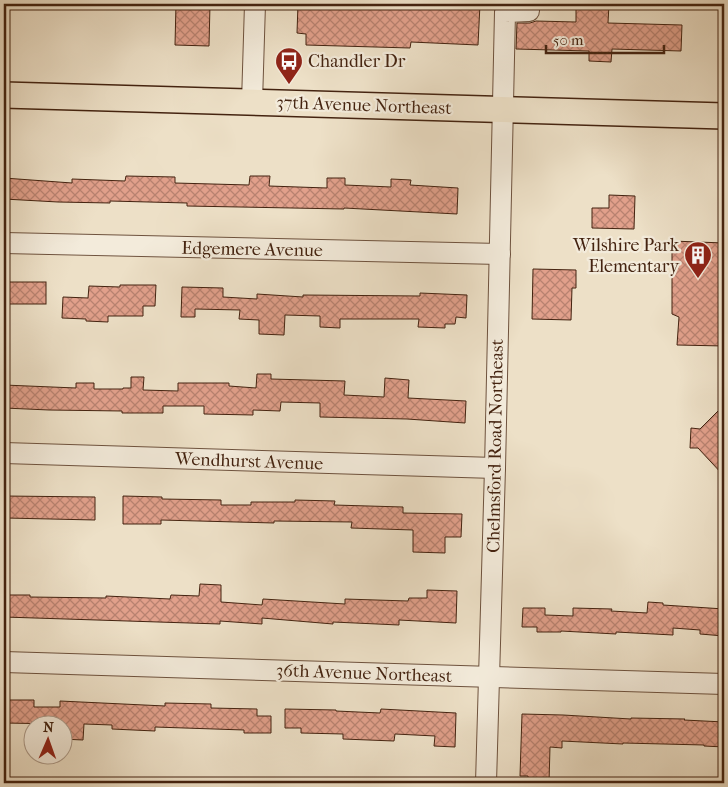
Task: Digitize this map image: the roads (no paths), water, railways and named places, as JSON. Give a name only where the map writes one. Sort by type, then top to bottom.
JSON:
[{"type":"main road","name":"37th Avenue Northeast","points":[[4,95],[724,116]]},
{"type":"street","points":[[252,102],[254,4]]},
{"type":"street","name":"Chelmsford Road Northeast","points":[[486,783],[505,12],[529,11]]},
{"type":"street","name":"Edgemere Avenue","points":[[4,243],[500,254]]},
{"type":"street","name":"Wendhurst Avenue","points":[[4,453],[495,468]]},
{"type":"street","name":"36th Avenue Northeast","points":[[4,662],[724,684]]},
{"type":"place","name":"Chandler Dr","points":[[289,85]]},
{"type":"place","name":"Wilshire Park Elementary","points":[[698,279]]}]
